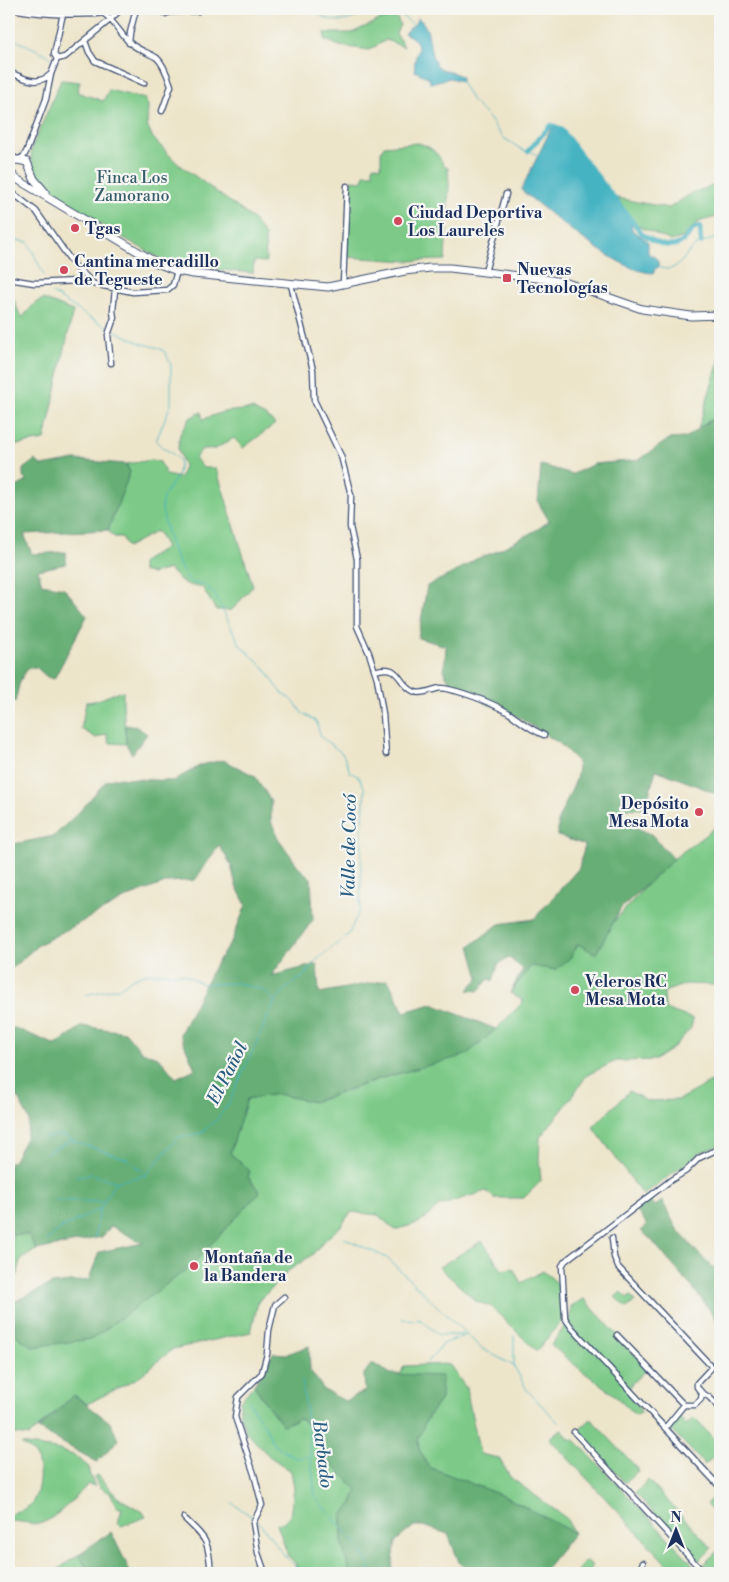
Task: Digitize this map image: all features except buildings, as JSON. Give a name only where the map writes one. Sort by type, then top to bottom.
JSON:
[{"type":"main road","points":[[53,199],[42,190],[24,160],[14,160],[10,171],[16,178],[157,264],[177,271],[290,285],[328,287],[405,271],[430,268],[485,272],[567,283],[642,309],[691,316],[720,316]]},
{"type":"main road","points":[[20,179],[27,176],[29,169]]},
{"type":"street","points":[[12,9],[29,12],[103,13],[120,10]]},
{"type":"street","points":[[130,42],[130,33],[136,9]]},
{"type":"street","points":[[165,14],[198,11],[199,9]]},
{"type":"street","points":[[9,154],[14,160],[24,156],[28,150],[46,99],[51,74],[58,59],[65,57],[86,41],[120,10]]},
{"type":"street","points":[[58,59],[54,54],[63,11]]},
{"type":"street","points":[[103,13],[111,19],[130,42],[139,50],[158,59],[164,68],[172,86],[162,111]]},
{"type":"street","points":[[86,41],[89,52],[95,61],[144,83]]},
{"type":"street","points":[[9,72],[36,82],[46,79],[51,74]]},
{"type":"street","points":[[28,150],[29,169]]},
{"type":"street","points":[[10,171],[10,191],[36,211],[74,265],[92,283]]},
{"type":"street","points":[[342,285],[347,186]]},
{"type":"street","points":[[485,272],[506,194]]},
{"type":"street","points":[[9,279],[34,283],[79,281],[134,292],[167,290],[173,285],[177,271]]},
{"type":"street","points":[[290,285],[313,370],[314,400],[341,456],[351,495],[350,527],[358,559],[358,626],[375,670],[384,714],[386,754]]},
{"type":"street","points":[[111,364],[108,335],[114,318],[115,289]]},
{"type":"street","points":[[375,670],[390,669],[397,673],[412,691],[419,693],[441,688],[458,692],[496,707],[532,730],[544,735]]},
{"type":"street","points":[[720,1148],[699,1158],[686,1171],[671,1180],[565,1260],[562,1266],[565,1318],[572,1328],[720,1487]]},
{"type":"street","points":[[612,1238],[614,1257],[621,1271],[712,1367],[697,1383],[697,1387],[720,1408]]},
{"type":"street","points":[[265,1573],[258,1553],[253,1523],[262,1506],[254,1474],[235,1417],[238,1397],[262,1373],[275,1305],[284,1297]]},
{"type":"street","points":[[617,1334],[684,1405],[695,1405],[701,1399],[702,1393]]},
{"type":"street","points":[[665,1428],[684,1405]]},
{"type":"street","points":[[574,1432],[704,1573]]},
{"type":"street","points":[[184,1518],[204,1537],[209,1548],[211,1573]]},
{"type":"street","points":[[638,1573],[643,1564]]},
{"type":"green space","points":[[397,17],[400,25],[396,33],[404,47],[386,40],[369,50],[340,46],[325,40],[325,33],[352,33],[379,20]]},
{"type":"green space","name":"Finca Los Zamorano","points":[[61,80],[80,82],[77,92],[103,101],[109,90],[145,99],[148,106],[147,125],[153,138],[176,162],[253,219],[265,236],[266,262],[254,261],[253,273],[200,268],[161,259],[85,216],[41,184],[34,172],[31,156],[32,147]]},
{"type":"green space","name":"Ciudad Deportiva Los Laureles","points":[[418,143],[434,151],[444,166],[448,168],[449,185],[445,260],[408,261],[346,257],[351,180],[363,181],[364,174],[373,174],[373,165],[381,167],[381,152],[384,146]]},
{"type":"green space","points":[[715,185],[720,186],[720,216],[698,222],[684,237],[671,241],[636,225],[617,198],[669,208],[692,193]]},
{"type":"green space","points":[[9,292],[20,315],[23,317],[35,303],[43,299],[73,311],[45,440],[9,446]]},
{"type":"green space","points":[[720,358],[720,418],[716,421],[710,420],[698,429]]},
{"type":"green space","points":[[252,409],[275,424],[243,448],[234,438],[215,449],[202,449],[195,458],[203,468],[216,468],[253,586],[232,610],[216,610],[202,587],[192,586],[183,582],[169,569],[153,574],[142,571],[142,562],[166,547],[157,531],[127,547],[122,537],[114,537],[108,530],[130,472],[126,464],[152,460],[160,462],[166,475],[180,478],[184,466],[178,448],[180,434],[190,418],[201,412],[203,419],[223,412]]},
{"type":"green space","points":[[720,418],[720,796],[656,770],[645,809],[624,808],[621,821],[651,834],[674,859],[621,908],[596,954],[578,944],[570,958],[555,970],[531,966],[510,993],[523,969],[508,957],[498,965],[493,981],[489,979],[478,991],[468,990],[479,978],[470,946],[499,924],[534,919],[579,868],[585,845],[558,836],[558,820],[576,780],[578,767],[576,760],[559,743],[508,711],[484,703],[483,697],[451,685],[444,672],[446,646],[418,638],[427,586],[476,559],[495,552],[549,521],[538,502],[541,465],[573,474],[594,464],[639,460],[669,439],[685,438],[711,420],[716,421]]},
{"type":"green space","points":[[35,460],[42,466],[75,460],[126,464],[130,472],[108,530],[24,534],[32,554],[66,552],[66,564],[38,570],[42,584],[64,588],[87,616],[54,679],[47,677],[36,667],[28,668],[20,681],[15,702],[9,694],[9,491],[27,481],[23,477],[23,469]]},
{"type":"green space","points":[[123,691],[126,744],[109,743],[107,734],[96,738],[81,729],[86,702],[96,701]]},
{"type":"green space","points":[[125,725],[137,727],[147,734],[132,754],[126,744]]},
{"type":"green space","points":[[223,760],[255,776],[271,801],[271,821],[278,838],[300,869],[311,878],[313,920],[271,976],[317,964],[319,993],[388,980],[404,1012],[432,1004],[496,1029],[466,1055],[379,1079],[314,1102],[277,1094],[247,1099],[230,1153],[250,1171],[248,1177],[260,1192],[189,1268],[92,1339],[32,1347],[17,1336],[9,1304],[52,1284],[89,1280],[99,1252],[143,1243],[111,1226],[102,1237],[36,1250],[29,1235],[9,1234],[9,1162],[13,1162],[26,1138],[29,1119],[9,1081],[9,1029],[15,1028],[56,1045],[82,1026],[125,1032],[142,1052],[158,1057],[176,1078],[195,1069],[180,1034],[213,969],[232,940],[246,905],[236,886],[231,865],[219,845],[195,880],[168,882],[128,897],[38,945],[9,971],[9,845],[54,836],[81,810],[106,781],[116,778],[173,781],[201,765]]},
{"type":"green space","points":[[720,824],[720,949],[711,955],[720,973],[717,981],[714,985],[686,984],[664,992],[665,1009],[693,1019],[691,1028],[673,1048],[655,1060],[616,1061],[587,1075],[540,1137],[541,1181],[524,1198],[494,1198],[486,1191],[439,1206],[421,1222],[395,1230],[378,1215],[351,1212],[341,1226],[312,1255],[288,1271],[258,1302],[251,1332],[173,1349],[136,1379],[87,1404],[74,1395],[29,1436],[9,1433],[9,1308],[17,1336],[260,1191],[248,1177],[249,1171],[230,1153],[247,1099],[277,1094],[315,1102],[379,1079],[496,1029],[524,1001],[510,993],[531,966],[570,958],[578,944],[609,927],[649,882],[673,859]]},
{"type":"green space","points":[[720,1077],[719,1145],[700,1153],[643,1195],[593,1127],[629,1091],[647,1101],[678,1100]]},
{"type":"green space","points":[[648,1198],[655,1206],[662,1201],[677,1229],[720,1274],[720,1328],[710,1310],[697,1294],[653,1242],[641,1231],[647,1224],[634,1208]]},
{"type":"green space","points":[[12,1234],[29,1235],[36,1250],[20,1260],[18,1274],[10,1284],[9,1296],[9,1246],[12,1241]]},
{"type":"green space","points":[[482,1241],[502,1270],[513,1268],[521,1283],[543,1271],[560,1285],[563,1319],[537,1351],[490,1306],[477,1302],[439,1267]]},
{"type":"green space","points":[[621,1292],[628,1298],[631,1296],[635,1301],[627,1308],[615,1297]]},
{"type":"green space","points":[[584,1299],[648,1368],[632,1383],[628,1391],[642,1413],[635,1415],[612,1393],[551,1345],[570,1319],[571,1306]]},
{"type":"green space","points":[[309,1346],[310,1370],[324,1390],[345,1401],[365,1391],[364,1374],[372,1363],[391,1374],[442,1376],[441,1399],[428,1416],[418,1439],[419,1449],[429,1467],[508,1498],[574,1533],[542,1573],[492,1573],[485,1568],[483,1572],[470,1573],[459,1562],[448,1534],[423,1526],[414,1526],[396,1541],[393,1573],[350,1573],[342,1545],[342,1515],[351,1505],[357,1490],[330,1462],[312,1429],[300,1418],[283,1425],[254,1385],[273,1353],[287,1354]]},
{"type":"green space","points":[[449,1364],[466,1388],[480,1454],[499,1458],[510,1477],[566,1518],[574,1533],[508,1498],[429,1467],[419,1449],[419,1437],[425,1423],[441,1399],[430,1376],[400,1375],[404,1366]]},
{"type":"green space","points":[[254,1385],[283,1425],[300,1418],[312,1429],[330,1462],[357,1490],[351,1505],[342,1515],[342,1545],[350,1573],[296,1573],[296,1564],[288,1556],[277,1524],[282,1523],[290,1516],[294,1488],[291,1471],[269,1456],[247,1433],[240,1416],[240,1401]]},
{"type":"green space","points":[[74,1395],[111,1423],[118,1440],[97,1462],[38,1429]]},
{"type":"green space","points":[[679,1417],[686,1425],[694,1418],[720,1445],[720,1451],[705,1465],[669,1427]]},
{"type":"green space","points":[[591,1419],[639,1470],[625,1483],[579,1432]]},
{"type":"green space","points":[[562,1429],[569,1439],[575,1440],[692,1563],[684,1573],[675,1573],[549,1438]]},
{"type":"green space","points":[[21,1444],[56,1449],[73,1455],[89,1467],[89,1473],[95,1486],[88,1484],[65,1507],[44,1522],[38,1524],[10,1521],[9,1517],[11,1514],[26,1508],[33,1502],[38,1488],[39,1465],[37,1459],[33,1453]]},
{"type":"green space","points":[[98,1475],[117,1497],[143,1512],[146,1517],[121,1526],[118,1523],[122,1508],[117,1508],[111,1494],[99,1487],[94,1477]]},
{"type":"green space","points":[[648,1480],[712,1548],[699,1561],[635,1493]]},
{"type":"green space","points":[[720,1489],[720,1520],[706,1504]]},
{"type":"green space","points":[[111,1532],[131,1573],[89,1573],[79,1554]]},
{"type":"green space","points":[[716,1552],[720,1557],[720,1573],[710,1573],[704,1567],[704,1564]]},
{"type":"green space","points":[[79,1554],[89,1573],[53,1573]]},
{"type":"green space","points":[[586,1560],[592,1566],[589,1573],[575,1573]]},
{"type":"water","points":[[418,18],[426,28],[437,65],[462,77],[461,81],[450,78],[430,83],[429,78],[415,71],[418,45],[412,37],[404,33],[414,25]]},
{"type":"water","points":[[552,127],[560,130],[631,222],[632,230],[648,242],[648,253],[656,258],[658,262],[658,267],[654,270],[654,273],[640,271],[623,264],[605,253],[567,227],[522,191]]},
{"type":"waterway","points":[[311,9],[329,19],[337,21],[351,19],[377,9]]},
{"type":"waterway","points":[[383,9],[396,11],[415,26]]},
{"type":"waterway","points":[[9,37],[46,54],[55,61]]},
{"type":"waterway","points":[[460,80],[472,101],[489,118],[502,137],[524,151],[530,151],[539,156]]},
{"type":"waterway","points":[[528,151],[550,126],[560,128],[642,234],[651,240],[673,246],[683,241],[692,230],[700,226],[701,243]]},
{"type":"waterway","name":"Valle de Cocó","points":[[9,236],[15,240],[28,242],[44,275]]},
{"type":"waterway","points":[[658,267],[665,269],[675,267],[699,244],[720,238]]},
{"type":"waterway","name":"Valle de Cocó","points":[[52,293],[108,327]]},
{"type":"waterway","name":"Valle de Cocó","points":[[85,995],[122,987],[132,979],[144,974],[160,973],[184,974],[202,984],[237,983],[261,989],[275,1001],[286,989],[305,975],[314,962],[348,935],[360,910],[365,789],[359,777],[350,772],[343,754],[321,737],[316,721],[302,713],[295,703],[280,691],[264,667],[240,645],[215,595],[204,584],[193,583],[182,570],[167,532],[162,509],[164,495],[177,476],[180,461],[156,441],[171,404],[171,365],[165,352],[159,348],[140,343],[112,329]]},
{"type":"waterway","name":"El Pañol","points":[[47,1240],[62,1228],[100,1209],[115,1182],[146,1175],[178,1137],[202,1133],[218,1118],[229,1103],[275,1001]]},
{"type":"waterway","points":[[717,1048],[720,1095]]},
{"type":"waterway","points":[[45,1138],[62,1135],[76,1142],[127,1159],[146,1175]]},
{"type":"waterway","points":[[46,1153],[70,1141]]},
{"type":"waterway","points":[[76,1176],[92,1174],[114,1181]]},
{"type":"waterway","points":[[55,1200],[103,1202]]},
{"type":"waterway","points":[[95,1238],[100,1209]]},
{"type":"waterway","points":[[344,1238],[387,1258],[481,1348],[514,1366],[527,1390],[559,1423]]},
{"type":"waterway","points":[[402,1319],[421,1320],[439,1335],[467,1335]]},
{"type":"waterway","points":[[427,1362],[443,1344],[464,1336]]},
{"type":"waterway","points":[[514,1336],[514,1366]]},
{"type":"waterway","name":"Barbado","points":[[302,1380],[315,1497],[362,1551],[370,1566],[369,1573]]},
{"type":"waterway","points":[[248,1401],[266,1428],[273,1444],[295,1458],[309,1457]]},
{"type":"waterway","points":[[232,1503],[254,1518]]},
{"type":"waterway","points":[[257,1521],[286,1557],[293,1564],[308,1573]]},
{"type":"place","name":"Ciudad Deportiva Los Laureles","points":[[398,221]]},
{"type":"place","name":"Tgas","points":[[75,228]]},
{"type":"place","name":"Cantina mercadillo de Tegueste","points":[[64,270]]},
{"type":"place","name":"Nuevas Tecnologías","points":[[507,278]]},
{"type":"place","name":"Depósito Mesa Mota","points":[[699,812]]},
{"type":"place","name":"Veleros RC Mesa Mota","points":[[575,990]]},
{"type":"place","name":"Montaña de la Bandera","points":[[194,1266]]}]
